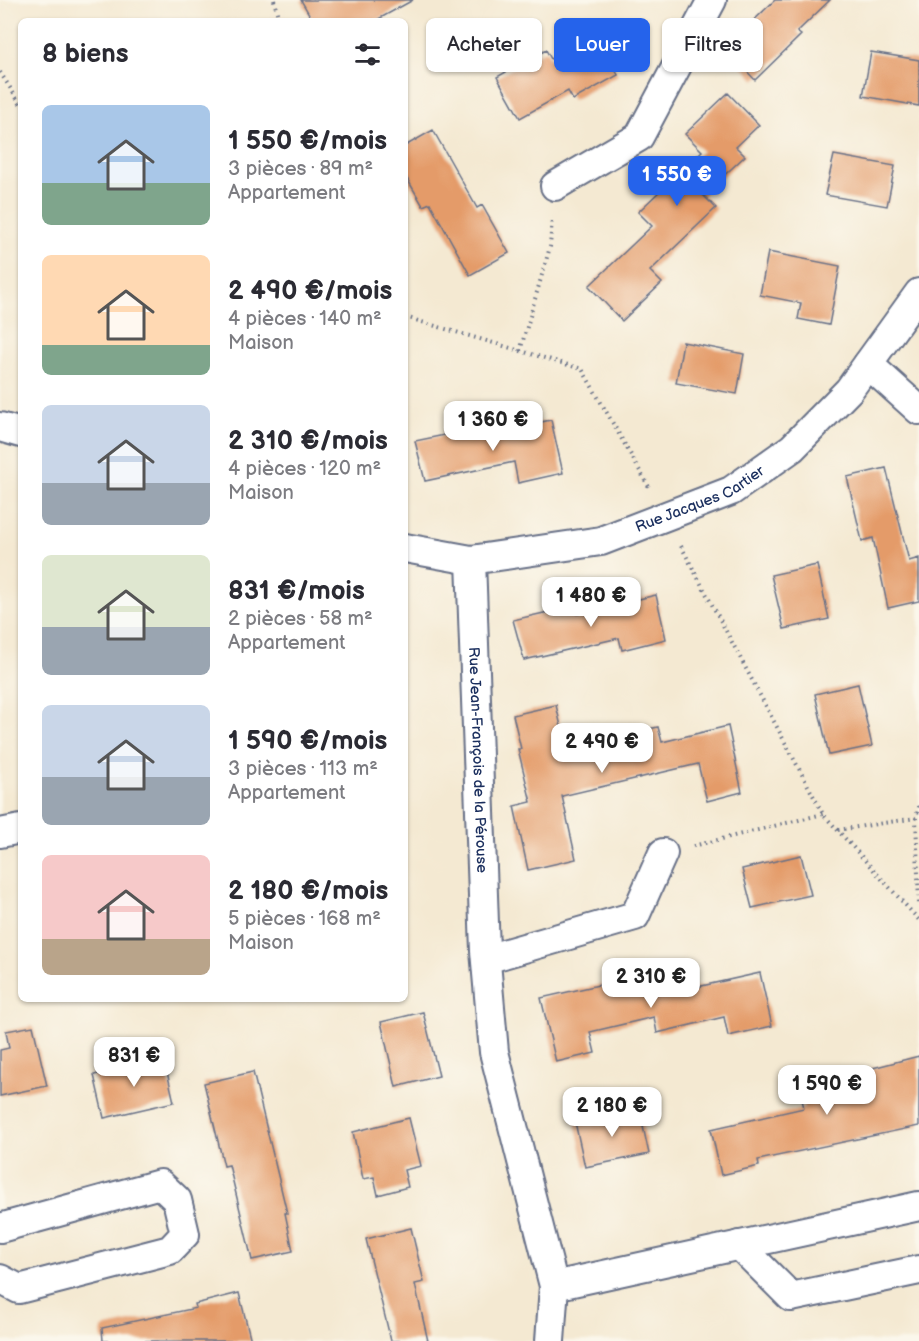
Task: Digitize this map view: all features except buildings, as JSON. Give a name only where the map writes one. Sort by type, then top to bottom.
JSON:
[{"type":"street","points":[[555,186],[639,137],[712,0]]},
{"type":"street","name":"Rue Jacques Cartier","points":[[408,549],[471,560],[601,541],[730,491],[792,448],[849,390],[919,293]]},
{"type":"street","points":[[868,364],[919,410]]},
{"type":"street","points":[[0,427],[18,433]]},
{"type":"street","name":"Rue Jean-François de la Pérouse","points":[[471,560],[486,959],[494,1052],[554,1286],[550,1341]]},
{"type":"street","points":[[0,833],[18,830]]},
{"type":"street","points":[[486,959],[635,916],[663,853]]},
{"type":"street","points":[[0,1228],[160,1184],[177,1200],[185,1234],[170,1250],[19,1289],[0,1279]]},
{"type":"street","points":[[554,1286],[919,1206]]},
{"type":"street","points":[[739,1245],[791,1298],[919,1270]]},
{"type":"path","points":[[274,0],[278,18]]},
{"type":"path","points":[[0,72],[18,100]]},
{"type":"path","points":[[520,351],[550,247],[555,186]]},
{"type":"path","points":[[408,318],[582,369],[665,517],[823,814],[919,920]]},
{"type":"path","points":[[919,806],[916,818],[919,904]]},
{"type":"path","points":[[663,853],[823,814]]},
{"type":"path","points":[[837,830],[916,818]]}]
